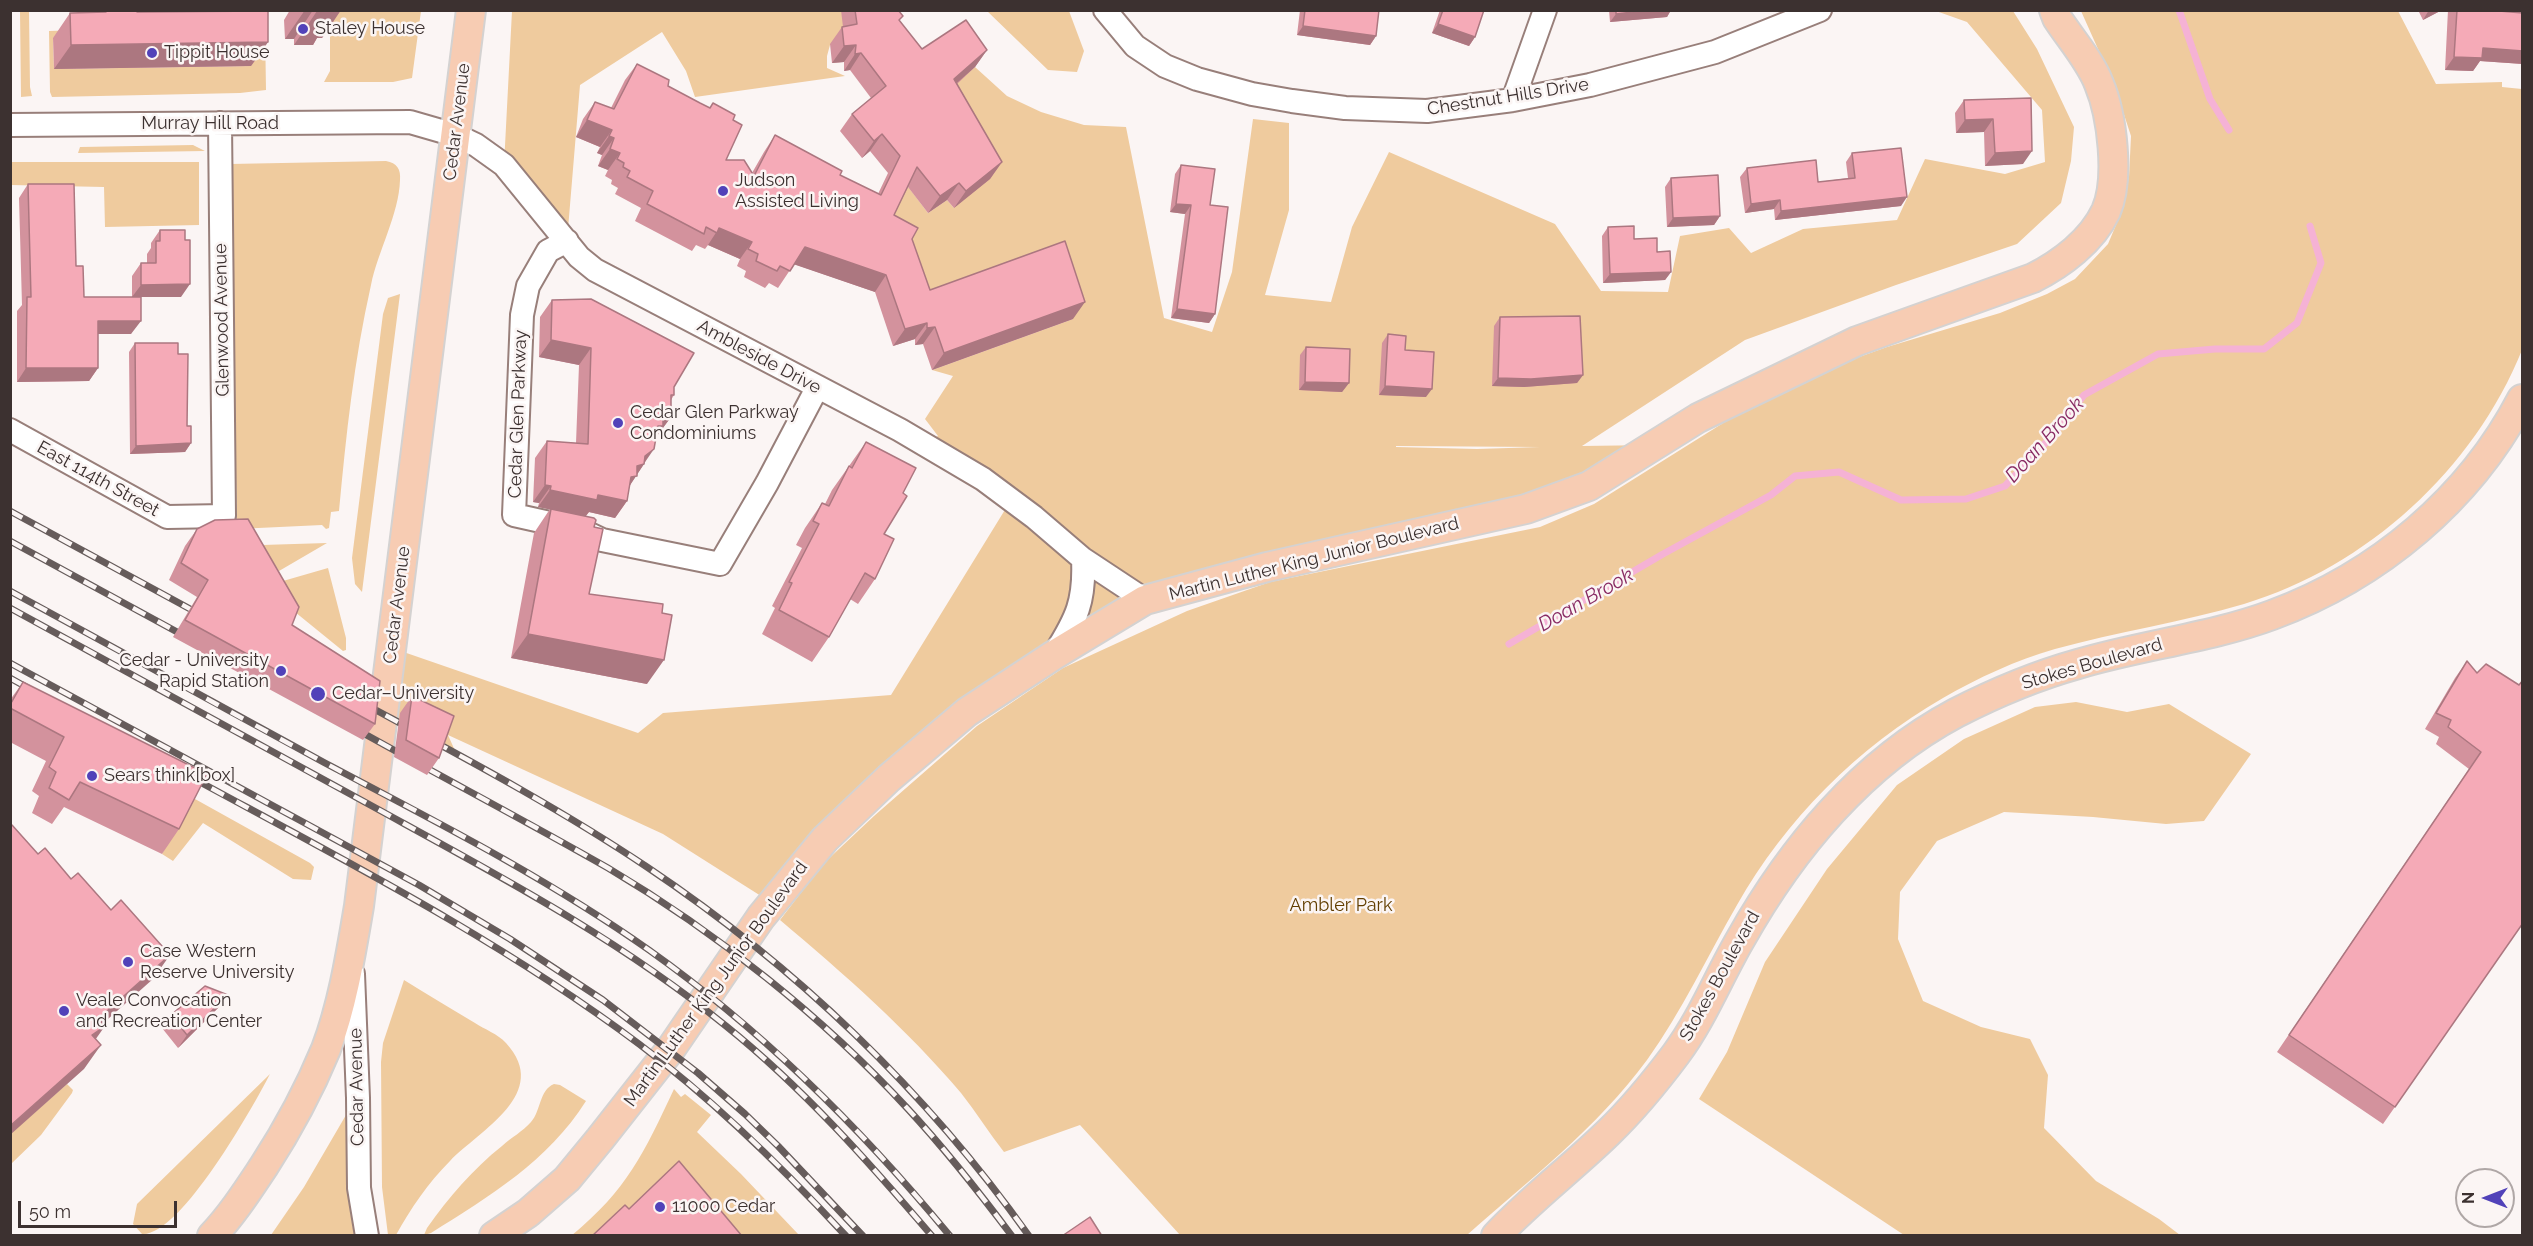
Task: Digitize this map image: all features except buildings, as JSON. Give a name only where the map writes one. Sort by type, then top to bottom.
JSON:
[{"type":"main road","name":"Cedar Avenue","points":[[352,949],[361,895],[471,10]]},
{"type":"main road","name":"Martin Luther King Junior Boulevard","points":[[494,1236],[528,1213],[567,1179],[593,1148],[670,1050],[761,917],[825,839],[889,778],[967,712],[1054,655],[1144,600],[1267,567],[1526,509],[1588,486],[1698,418],[1857,341],[2033,278],[2052,269],[2070,255],[2091,232],[2106,210],[2113,175],[2113,141],[2108,111],[2099,82],[2054,13]]},
{"type":"main road","name":"Stokes Boulevard","points":[[1496,1236],[1609,1132],[1650,1087],[1702,1015],[1737,945],[1789,861],[1838,805],[1894,754],[1922,733],[1953,715],[2017,684],[2078,664],[2271,616],[2323,593],[2367,569],[2410,537],[2453,494],[2487,456],[2523,399]]},
{"type":"main road","points":[[212,1236],[226,1221],[256,1178],[287,1129],[313,1079],[327,1046],[352,949]]},
{"type":"street","name":"Chestnut Hills Drive","points":[[1106,10],[1135,46],[1165,66],[1197,79],[1252,94],[1337,107],[1392,111],[1427,111],[1513,100],[1590,86],[1715,52],[1820,10]]},
{"type":"street","points":[[1513,100],[1545,10]]},
{"type":"street","name":"Glenwood Avenue","points":[[220,123],[224,516]]},
{"type":"street","name":"Murray Hill Road","points":[[10,125],[410,123],[456,135]]},
{"type":"street","name":"Ambleside Drive","points":[[456,135],[486,151],[504,165],[579,257],[595,270],[900,430],[983,479],[1034,517],[1083,559],[1144,600]]},
{"type":"street","name":"Cedar Glen Parkway","points":[[567,241],[548,250],[528,286],[522,315],[514,515],[581,530],[602,540],[720,564],[817,388]]},
{"type":"street","name":"East 114th Street","points":[[10,430],[166,517],[224,516]]},
{"type":"street","points":[[1054,655],[1074,624],[1080,605],[1083,587],[1083,559]]},
{"type":"street","name":"Cedar Avenue","points":[[352,949],[359,1188],[367,1236]]},
{"type":"green space","points":[[20,11],[29,11],[32,96],[21,97]]},
{"type":"green space","points":[[330,11],[421,11],[412,78],[393,82],[324,82],[330,71]]},
{"type":"green space","points":[[512,11],[843,11],[845,41],[830,45],[827,68],[845,76],[695,97],[686,71],[662,32],[580,85],[567,241],[504,165]]},
{"type":"green space","points":[[987,11],[1069,11],[1084,51],[1077,72],[1048,70]]},
{"type":"green space","points":[[1936,11],[2013,11],[2037,49],[2074,127],[2071,161],[2061,203],[2017,244],[1745,340],[1582,446],[1654,445],[1589,486],[1145,600],[967,712],[772,903],[663,834],[448,735],[456,753],[383,714],[392,648],[638,733],[663,713],[891,695],[1011,500],[921,443],[938,436],[925,419],[953,376],[932,370],[1073,319],[918,306],[883,231],[906,184],[928,213],[947,200],[954,208],[930,106],[975,67],[1007,96],[1041,112],[1084,125],[1126,127],[1164,318],[1212,332],[1232,272],[1253,119],[1289,123],[1289,210],[1265,295],[1331,302],[1352,227],[1389,152],[1555,224],[1601,291],[1668,292],[1680,236],[1729,228],[1751,253],[1803,229],[1897,220],[1925,159],[2005,174],[2045,162],[2042,110],[1967,22]],"holes":[[[1396,446],[1540,447],[1477,449]]]},
{"type":"green space","name":"Ambler Park","points":[[2081,11],[2398,11],[2436,84],[2502,82],[2502,87],[2522,89],[2522,350],[2501,394],[2476,435],[2445,473],[2411,508],[2373,539],[2333,565],[2289,587],[2244,604],[2078,643],[2026,658],[1943,698],[1882,739],[1826,788],[1777,844],[1737,905],[1672,1022],[1627,1085],[1562,1152],[1467,1235],[1180,1235],[1080,1125],[1004,1152],[961,1093],[897,1024],[780,920],[823,864],[874,816],[977,726],[1063,668],[1187,611],[1270,582],[1540,527],[1594,504],[1787,383],[1887,347],[2000,313],[2047,294],[2075,279],[2108,244],[2121,213],[2129,177],[2131,136],[2115,87]]},
{"type":"green space","points":[[265,28],[266,90],[240,93],[52,97],[50,92],[49,31],[79,30],[53,38],[54,69],[251,66]]},
{"type":"green space","points":[[193,145],[205,151],[78,153],[80,147]]},
{"type":"green space","points":[[386,161],[396,165],[399,170],[399,193],[374,272],[365,313],[351,398],[339,511],[331,512],[329,528],[326,529],[322,525],[237,529],[230,164]]},
{"type":"green space","points":[[11,162],[199,162],[199,225],[105,227],[104,187],[11,185]]},
{"type":"green space","points":[[400,294],[362,592],[355,584],[352,558],[383,314],[388,298]]},
{"type":"green space","points":[[327,543],[279,571],[262,545]]},
{"type":"green space","points":[[328,568],[346,638],[346,650],[343,651],[295,612],[283,581]]},
{"type":"green space","points":[[10,696],[310,863],[314,867],[311,880],[293,879],[203,823],[173,861],[162,854],[189,799],[11,709]]},
{"type":"green space","points":[[2076,702],[2127,712],[2169,704],[2251,754],[2204,821],[2166,824],[2004,812],[1937,841],[1900,892],[1898,939],[1923,1001],[1981,1027],[2030,1039],[2048,1075],[2044,1128],[2096,1181],[2159,1219],[2180,1235],[1904,1235],[1699,1099],[1727,1052],[1765,962],[1827,869],[1897,785],[1964,739],[2035,707]]},
{"type":"green space","points":[[404,980],[503,1040],[518,1061],[521,1078],[516,1094],[506,1109],[434,1178],[396,1235],[388,1235],[382,1187],[381,1062],[383,1043]]},
{"type":"green space","points":[[270,1074],[232,1140],[195,1193],[176,1215],[158,1229],[142,1234],[133,1224],[137,1204]]},
{"type":"green space","points":[[67,1084],[73,1090],[72,1093],[41,1135],[11,1164],[10,1134]]},
{"type":"green space","points":[[554,1084],[560,1085],[586,1101],[554,1142],[496,1191],[431,1233],[424,1235],[444,1205],[471,1174],[531,1122],[545,1091]]},
{"type":"green space","points":[[674,1089],[681,1097],[685,1094],[711,1115],[697,1132],[799,1235],[571,1236],[606,1203],[632,1169],[643,1152]]},
{"type":"green space","points":[[346,1115],[348,1197],[354,1235],[271,1235],[304,1187]]},
{"type":"waterway","points":[[2179,10],[2210,99],[2229,130]]},
{"type":"waterway","name":"Doan Brook","points":[[1509,644],[1663,554],[1771,495],[1795,476],[1839,472],[1901,500],[1966,499],[2005,486],[2051,437],[2084,395],[2158,354],[2215,349],[2264,349],[2297,323],[2321,263],[2310,226]]},
{"type":"railway","points":[[10,511],[203,616]]},
{"type":"railway","points":[[10,541],[190,639]]},
{"type":"railway","points":[[10,591],[531,874],[649,950],[732,1014],[809,1083],[846,1119],[950,1236]]},
{"type":"railway","points":[[10,608],[509,882],[599,935],[642,964],[726,1026],[782,1074],[859,1153],[932,1236]]},
{"type":"railway","points":[[10,663],[419,885],[510,939],[603,1000],[698,1073],[745,1114],[863,1236]]},
{"type":"railway","points":[[10,678],[37,693]]},
{"type":"railway","points":[[361,702],[506,781],[613,845],[702,905],[755,946],[855,1034],[902,1082],[947,1131],[1029,1236]]},
{"type":"railway","points":[[354,728],[608,868],[688,920],[767,978],[840,1042],[908,1109],[1012,1236]]},
{"type":"railway","points":[[187,775],[418,901],[531,969],[586,1006],[694,1088],[772,1160],[846,1236]]},
{"type":"place","name":"Staley House","points":[[303,29]]},
{"type":"place","name":"Tippit House","points":[[152,53]]},
{"type":"place","name":"Judson Assisted Living","points":[[723,191]]},
{"type":"place","name":"Cedar Glen Parkway Condominiums","points":[[618,423]]},
{"type":"place","name":"Cedar - University Rapid Station","points":[[281,671]]},
{"type":"place","name":"Cedar–University","points":[[318,694]]},
{"type":"place","name":"Sears think[box]","points":[[92,776]]},
{"type":"place","name":"Case Western Reserve University","points":[[128,962]]},
{"type":"place","name":"Veale Convocation and Recreation Center","points":[[64,1011]]},
{"type":"place","name":"11000 Cedar","points":[[660,1207]]}]
